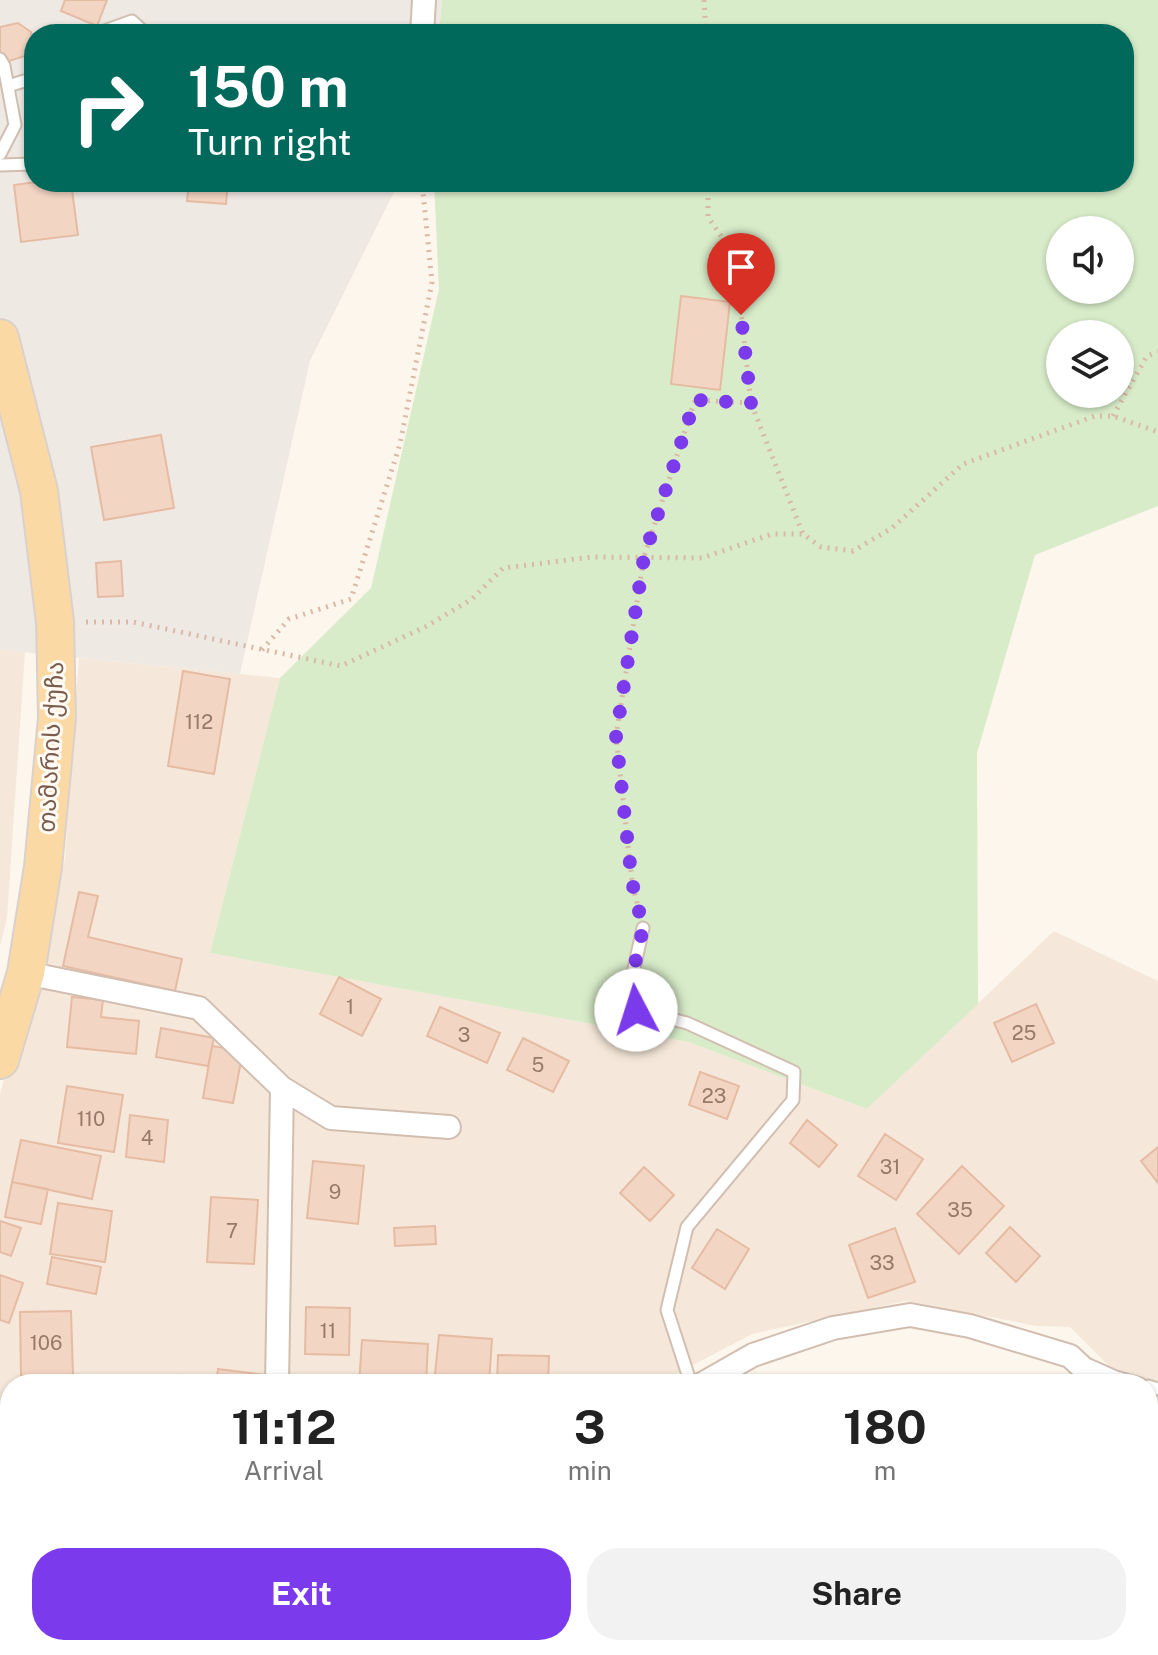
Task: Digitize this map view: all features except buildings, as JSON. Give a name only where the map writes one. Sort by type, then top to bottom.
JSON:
[{"type":"main road","name":"თამარის ქუჩა","points":[[0,338],[39,491],[55,622],[57,718],[43,867],[26,973],[0,1060]]},
{"type":"street","points":[[423,24],[424,0]]},
{"type":"street","points":[[26,973],[199,1008],[282,1088],[331,1118],[449,1127]]},
{"type":"street","points":[[277,1374],[282,1088]]},
{"type":"street","points":[[720,1374],[753,1355],[833,1328],[910,1315],[970,1326],[1070,1356],[1089,1374]]},
{"type":"lane","points":[[0,59],[15,125],[0,154]]},
{"type":"lane","points":[[8,86],[24,81]]},
{"type":"lane","points":[[0,165],[24,164]]},
{"type":"lane","points":[[643,928],[631,982],[636,1010],[687,1023],[794,1072],[793,1100],[687,1227],[667,1310],[688,1374]]},
{"type":"lane","points":[[1070,1356],[1109,1374]]},
{"type":"path","points":[[704,0],[705,24]]},
{"type":"path","points":[[262,650],[289,619],[351,599],[400,444],[432,282],[423,192]]},
{"type":"path","points":[[708,192],[708,217],[735,256],[751,403],[803,534],[821,547],[853,551],[892,528],[963,464],[1095,416],[1113,416],[1158,432]]},
{"type":"path","points":[[1113,416],[1147,356],[1158,352]]},
{"type":"path","points":[[643,928],[632,882],[616,736],[644,557],[695,400],[751,403]]},
{"type":"path","points":[[55,622],[133,622],[341,666],[427,626],[472,599],[503,568],[592,557],[702,558],[772,534],[803,534]]},
{"type":"shaded area","points":[[0,0],[442,0],[440,24],[24,24],[24,192],[394,192],[310,361],[240,674],[0,650]]},
{"type":"shaded area","points":[[0,650],[25,652],[7,918],[0,946]]},
{"type":"shaded area","points":[[79,658],[280,678],[210,953],[688,1042],[867,1109],[1054,931],[1158,981],[1158,1374],[1117,1374],[1070,1327],[1037,1326],[906,1301],[752,1334],[676,1374],[0,1374],[0,1094],[65,859]]},
{"type":"green space","points":[[442,0],[1158,0],[1158,506],[1035,555],[977,753],[978,1004],[867,1109],[688,1042],[210,953],[280,678],[371,588],[439,289],[434,192],[1134,192],[1134,24],[440,24]]},
{"type":"route","points":[[636,1010],[631,982],[643,928],[632,882],[616,736],[644,557],[695,400],[751,403],[741,315]]}]
